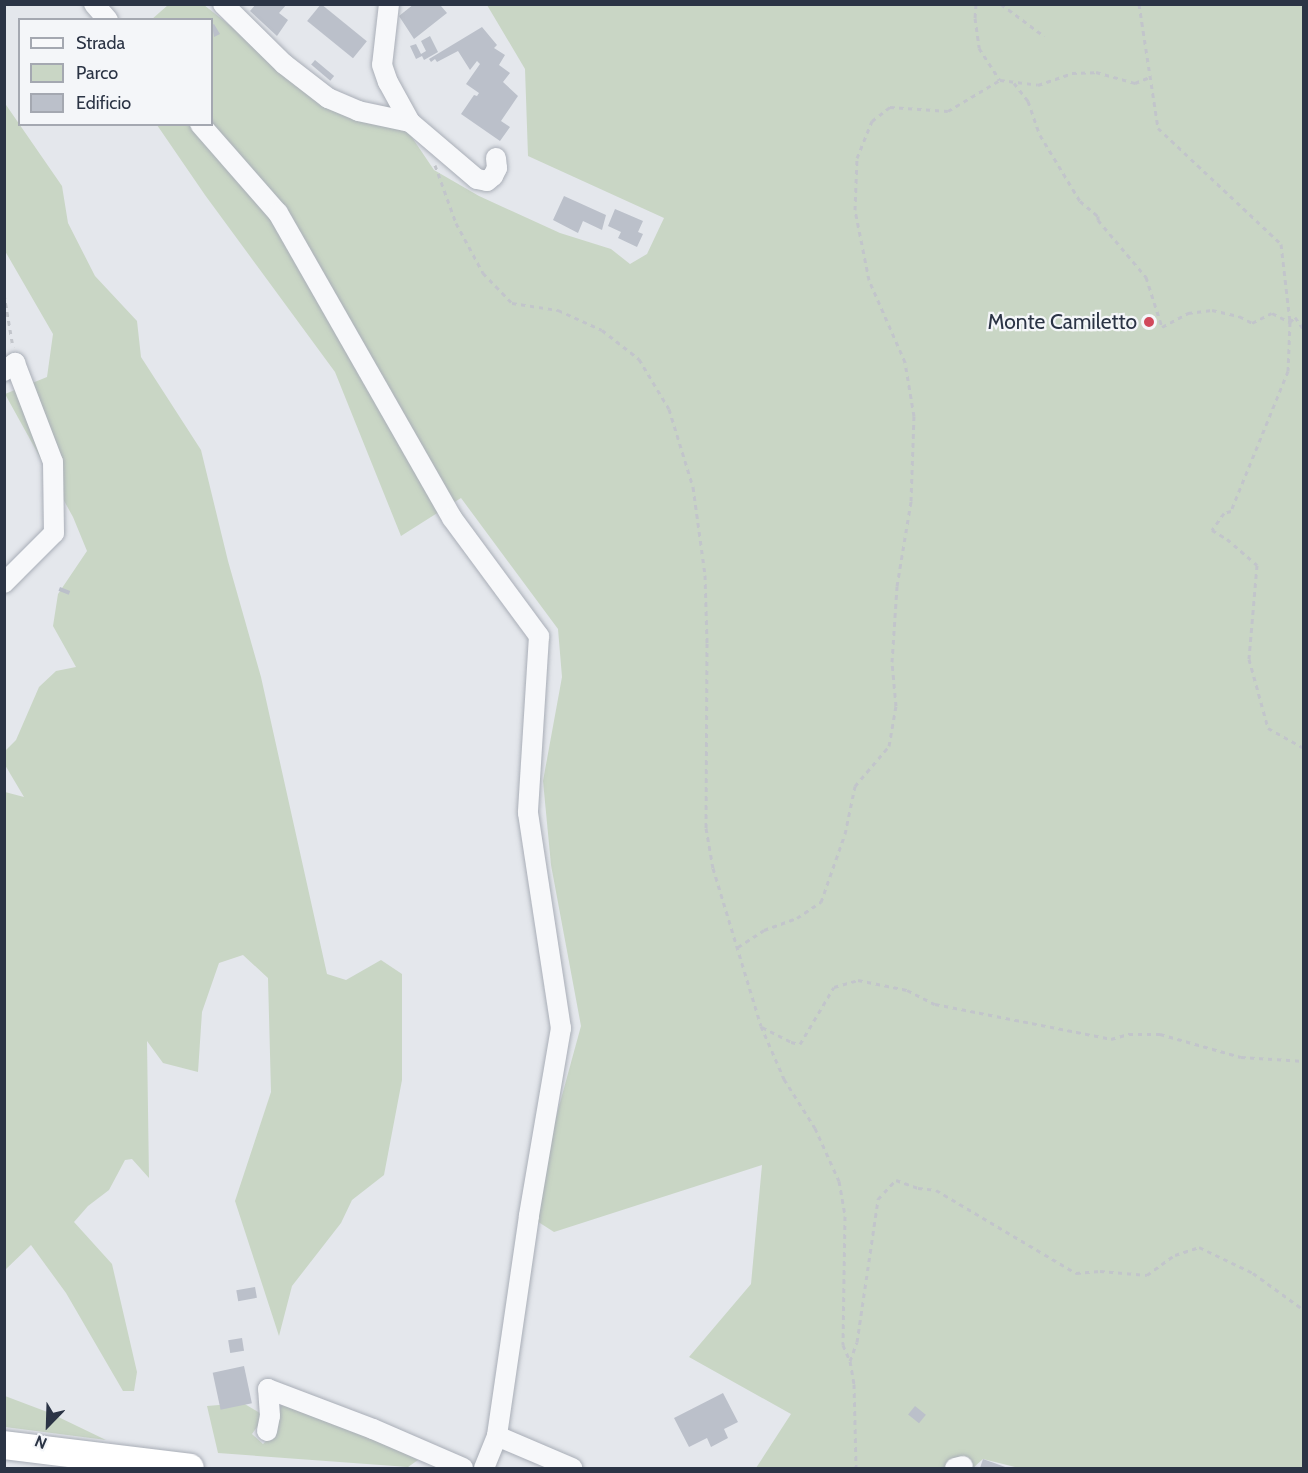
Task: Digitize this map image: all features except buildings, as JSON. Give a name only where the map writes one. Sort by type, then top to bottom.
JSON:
[{"type":"highway","points":[[4,1445],[190,1468]]},
{"type":"street","points":[[94,4],[106,18]]},
{"type":"street","points":[[223,4],[284,64],[328,98],[358,111],[410,122]]},
{"type":"street","points":[[389,4],[382,65],[388,82],[410,122],[477,179],[487,181],[493,176],[497,168],[496,158]]},
{"type":"street","points":[[202,126],[278,213],[452,518],[539,636],[528,813],[561,1028],[529,1216],[497,1436],[484,1468]]},
{"type":"street","points":[[4,583],[54,533],[53,462],[10,367]]},
{"type":"street","points":[[267,1431],[270,1416],[268,1389],[373,1429],[463,1468]]},
{"type":"street","points":[[497,1436],[572,1468]]},
{"type":"path","points":[[976,4],[975,18],[979,48],[1000,80]]},
{"type":"path","points":[[1001,4],[1044,36]]},
{"type":"path","points":[[1139,4],[1152,76],[1158,128],[1281,244],[1290,322],[1288,371],[1231,512],[1224,513],[1212,531],[1227,538],[1257,565],[1249,659],[1268,728],[1304,748]]},
{"type":"path","points":[[738,947],[764,930],[797,918],[821,902],[845,834],[855,786],[889,746],[896,706],[892,662],[897,586],[911,501],[914,416],[904,362],[869,280],[855,210],[857,158],[872,121],[890,107],[948,111],[1000,80],[1038,85],[1072,73],[1096,72],[1135,83],[1152,76]]},
{"type":"path","points":[[1013,82],[1028,101],[1040,135],[1080,201],[1098,216],[1098,220],[1146,278],[1162,327],[1188,313],[1212,310],[1239,316],[1252,323],[1272,313],[1290,322]]},
{"type":"path","points":[[433,160],[456,224],[483,273],[512,303],[558,310],[602,330],[639,359],[669,409],[693,487],[705,575],[707,643],[705,828],[713,868],[761,1026],[784,1079],[815,1128],[839,1181],[845,1216],[843,1345],[850,1361],[854,1384],[856,1468]]},
{"type":"path","points":[[4,294],[10,367]]},
{"type":"path","points":[[1290,322],[1295,317],[1304,330]]},
{"type":"path","points":[[761,1026],[791,1042],[800,1044],[834,987],[858,980],[907,990],[935,1004],[1111,1039],[1129,1034],[1160,1034],[1241,1056],[1304,1061]]},
{"type":"path","points":[[850,1361],[857,1342],[878,1199],[896,1180],[918,1188],[936,1190],[1076,1272],[1100,1271],[1147,1275],[1175,1255],[1199,1247],[1253,1273],[1304,1310]]},
{"type":"green space","points":[[168,5],[204,5],[327,102],[409,133],[434,170],[479,196],[560,233],[611,249],[630,264],[647,254],[664,218],[528,156],[525,69],[487,5],[1303,5],[1303,1468],[1019,1468],[983,1459],[973,1468],[756,1468],[791,1414],[689,1357],[751,1284],[762,1165],[554,1232],[529,1216],[581,1026],[551,865],[543,781],[562,677],[558,629],[461,498],[401,536],[335,372],[205,195],[158,126],[213,126],[213,18],[153,18]]},
{"type":"green space","points":[[4,102],[18,122],[18,126],[21,126],[62,186],[68,223],[95,276],[137,321],[141,357],[201,450],[228,561],[261,677],[327,974],[346,980],[381,960],[402,974],[402,1080],[384,1175],[352,1200],[341,1223],[292,1286],[279,1336],[235,1201],[271,1092],[268,978],[243,955],[219,963],[202,1012],[198,1072],[163,1063],[147,1041],[149,1178],[132,1159],[125,1160],[109,1190],[88,1206],[74,1222],[112,1264],[137,1372],[134,1391],[123,1391],[66,1293],[31,1245],[5,1270],[5,792],[24,797],[5,765],[5,751],[16,740],[39,687],[56,671],[76,667],[53,626],[58,594],[87,551],[73,517],[5,394],[47,377],[53,334],[5,251]]},
{"type":"green space","points":[[5,1396],[50,1413],[106,1440],[5,1427]]},
{"type":"green space","points":[[290,1402],[418,1460],[408,1467],[218,1453],[207,1406],[243,1403],[265,1416],[252,1434],[263,1444],[275,1432],[274,1409]]},
{"type":"place","name":"Monte Camiletto","points":[[1149,322]]}]
